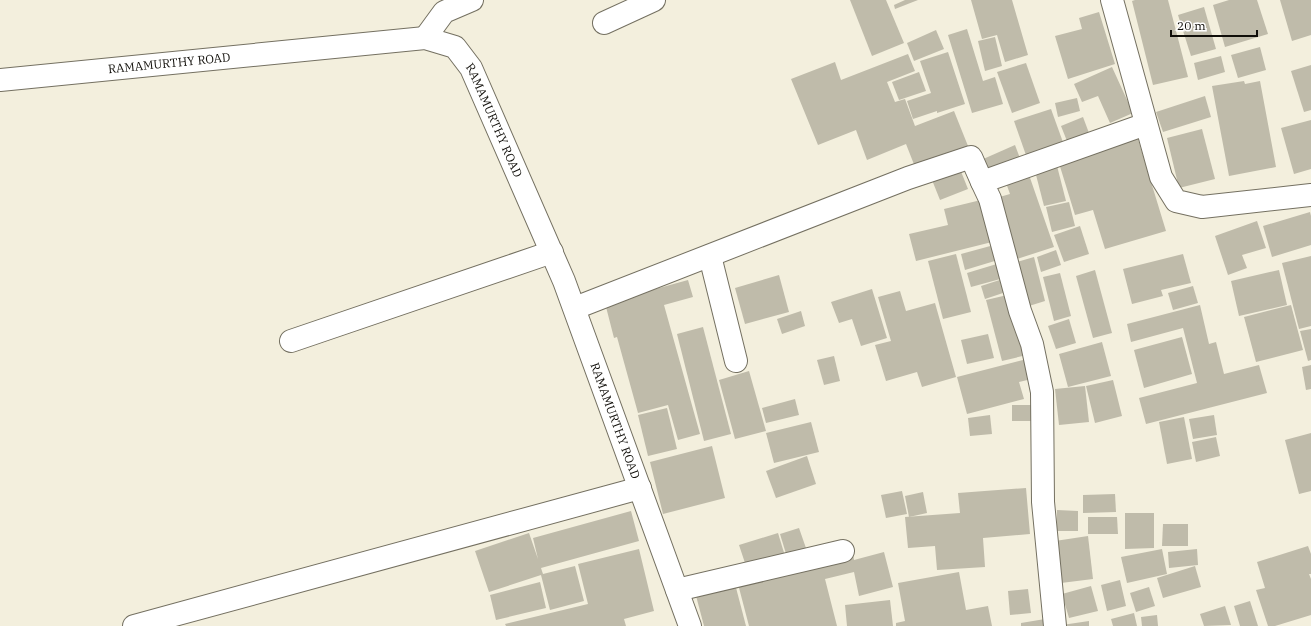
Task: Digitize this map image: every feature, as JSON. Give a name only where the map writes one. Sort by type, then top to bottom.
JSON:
[{"type":"street","points":[[425,38],[444,12],[472,0]]},
{"type":"street","points":[[604,23],[654,0]]},
{"type":"street","points":[[1112,0],[1161,177],[1176,201],[1202,207],[1311,195]]},
{"type":"street","name":"RAMAMURTHY ROAD","points":[[0,80],[425,38],[455,47],[471,68],[575,308],[690,626]]},
{"type":"street","points":[[982,182],[1146,124]]},
{"type":"street","points":[[575,308],[908,178],[971,157],[990,199],[1020,311],[1032,344],[1042,392],[1043,502],[1055,626]]},
{"type":"street","points":[[291,341],[552,252]]},
{"type":"street","points":[[710,256],[736,361]]},
{"type":"street","points":[[134,626],[640,488]]},
{"type":"street","points":[[677,590],[843,551]]},
{"type":"building","points":[[850,0],[886,0],[904,43],[872,56]]},
{"type":"building","points":[[905,0],[918,0],[895,9],[894,5]]},
{"type":"building","points":[[971,0],[1012,0],[1028,55],[1005,62],[997,35],[982,39]]},
{"type":"building","points":[[1168,0],[1188,77],[1153,85],[1132,1]]},
{"type":"building","points":[[1229,0],[1257,0],[1268,34],[1225,47],[1213,5]]},
{"type":"building","points":[[1280,0],[1311,0],[1311,35],[1292,41]]},
{"type":"building","points":[[1204,7],[1216,49],[1191,56],[1178,15]]},
{"type":"building","points":[[1099,12],[1115,64],[1068,79],[1055,36],[1082,29],[1079,18]]},
{"type":"building","points":[[967,29],[983,81],[995,77],[1003,104],[972,113],[948,35]]},
{"type":"building","points":[[936,30],[944,49],[914,61],[907,43]]},
{"type":"building","points":[[995,37],[1002,66],[985,71],[978,41]]},
{"type":"building","points":[[1260,47],[1266,70],[1238,78],[1231,55]]},
{"type":"building","points":[[948,52],[965,104],[913,119],[907,101],[931,93],[920,61]]},
{"type":"building","points":[[908,54],[915,71],[887,82],[895,102],[905,99],[915,126],[954,111],[970,151],[917,172],[906,144],[867,160],[856,130],[818,145],[791,79],[835,62],[841,80]]},
{"type":"building","points":[[1221,56],[1225,72],[1198,80],[1194,63]]},
{"type":"building","points":[[1026,63],[1040,103],[1012,113],[997,72]]},
{"type":"building","points":[[1311,65],[1311,110],[1304,112],[1291,71]]},
{"type":"building","points":[[1112,67],[1133,113],[1110,123],[1098,96],[1082,102],[1074,84]]},
{"type":"building","points":[[919,72],[926,91],[899,100],[892,82]]},
{"type":"building","points":[[1244,81],[1245,84],[1260,81],[1276,167],[1229,176],[1212,86]]},
{"type":"building","points":[[1205,96],[1211,117],[1163,132],[1156,112]]},
{"type":"building","points":[[1077,98],[1080,111],[1058,117],[1055,103]]},
{"type":"building","points":[[1051,109],[1064,145],[1027,158],[1014,121]]},
{"type":"building","points":[[1083,117],[1089,133],[1067,141],[1061,126]]},
{"type":"building","points":[[1311,120],[1311,169],[1294,174],[1281,128]]},
{"type":"building","points":[[1202,129],[1215,179],[1179,188],[1167,138]]},
{"type":"building","points":[[1137,136],[1166,231],[1105,249],[1093,210],[1075,215],[1058,160]]},
{"type":"building","points":[[1015,145],[1021,161],[987,175],[981,160]]},
{"type":"building","points":[[1056,162],[1066,201],[1044,206],[1034,167]]},
{"type":"building","points":[[958,164],[968,189],[940,200],[930,175]]},
{"type":"building","points":[[1028,172],[1054,247],[1017,259],[996,198],[1010,194],[1005,180]]},
{"type":"building","points":[[985,199],[996,241],[916,261],[909,234],[948,225],[944,209]]},
{"type":"building","points":[[1069,202],[1075,226],[1052,232],[1046,207]]},
{"type":"building","points":[[1310,212],[1311,245],[1272,257],[1263,226]]},
{"type":"building","points":[[1257,221],[1266,248],[1242,255],[1247,268],[1228,275],[1215,236]]},
{"type":"building","points":[[1080,226],[1089,254],[1064,262],[1054,235]]},
{"type":"building","points":[[994,245],[998,260],[965,270],[961,254]]},
{"type":"building","points":[[1056,250],[1061,265],[1041,272],[1037,257]]},
{"type":"building","points":[[956,254],[971,312],[943,319],[928,261]]},
{"type":"building","points":[[1183,254],[1191,283],[1161,290],[1163,296],[1132,304],[1123,269]]},
{"type":"building","points":[[1311,256],[1311,326],[1299,329],[1282,263]]},
{"type":"building","points":[[1034,257],[1045,301],[1029,306],[1017,262]]},
{"type":"building","points":[[1000,263],[1004,278],[971,287],[967,273]]},
{"type":"building","points":[[1095,270],[1112,333],[1093,338],[1076,276]]},
{"type":"building","points":[[1279,270],[1287,305],[1239,316],[1231,281]]},
{"type":"building","points":[[1060,273],[1071,316],[1054,321],[1043,277]]},
{"type":"building","points":[[779,275],[789,312],[745,324],[735,288]]},
{"type":"building","points":[[1009,277],[1012,290],[985,299],[981,286]]},
{"type":"building","points":[[688,280],[693,297],[664,305],[700,434],[678,440],[668,405],[638,413],[617,337],[614,338],[605,303]]},
{"type":"building","points":[[1193,286],[1198,303],[1173,310],[1168,293]]},
{"type":"building","points":[[872,289],[887,338],[861,346],[852,319],[839,323],[831,302]]},
{"type":"building","points":[[900,291],[906,311],[935,303],[956,377],[922,387],[917,372],[886,381],[875,345],[891,341],[878,297]]},
{"type":"building","points":[[1016,293],[1031,354],[1002,361],[986,300]]},
{"type":"building","points":[[1200,305],[1209,344],[1216,342],[1224,374],[1259,365],[1267,393],[1146,424],[1139,398],[1197,383],[1183,328],[1131,342],[1127,324]]},
{"type":"building","points":[[1291,305],[1303,350],[1256,362],[1244,317]]},
{"type":"building","points":[[801,311],[805,326],[782,334],[777,319]]},
{"type":"building","points":[[1069,319],[1076,343],[1056,349],[1048,326]]},
{"type":"building","points":[[703,327],[731,434],[704,441],[677,334]]},
{"type":"building","points":[[1311,329],[1311,360],[1308,361],[1300,331]]},
{"type":"building","points":[[988,334],[994,358],[967,364],[961,340]]},
{"type":"building","points":[[1182,337],[1192,374],[1144,388],[1134,350]]},
{"type":"building","points":[[1102,342],[1111,376],[1068,387],[1059,354]]},
{"type":"building","points":[[834,356],[840,381],[824,385],[817,360]]},
{"type":"building","points":[[1031,358],[1036,378],[1019,382],[1024,399],[967,414],[957,377]]},
{"type":"building","points":[[1311,365],[1311,389],[1306,390],[1302,367]]},
{"type":"building","points":[[749,371],[766,431],[735,439],[719,380]]},
{"type":"building","points":[[1113,380],[1122,416],[1095,423],[1086,386]]},
{"type":"building","points":[[1085,386],[1089,422],[1059,425],[1055,389]]},
{"type":"building","points":[[795,399],[799,415],[766,423],[762,408]]},
{"type":"building","points":[[1012,405],[1037,405],[1036,421],[1012,421]]},
{"type":"building","points":[[667,408],[677,449],[648,456],[638,415]]},
{"type":"building","points":[[990,415],[992,434],[970,436],[968,418]]},
{"type":"building","points":[[1214,415],[1217,435],[1193,439],[1189,419]]},
{"type":"building","points":[[1184,417],[1192,459],[1167,464],[1159,422]]},
{"type":"building","points":[[811,422],[819,452],[774,463],[766,433]]},
{"type":"building","points":[[1311,433],[1311,491],[1299,494],[1285,440]]},
{"type":"building","points":[[1216,437],[1220,456],[1196,462],[1192,442]]},
{"type":"building","points":[[712,446],[725,498],[663,514],[650,462]]},
{"type":"building","points":[[807,456],[816,484],[776,498],[766,471]]},
{"type":"building","points":[[1026,488],[1030,534],[983,538],[985,567],[937,570],[935,546],[908,548],[905,517],[960,513],[958,493]]},
{"type":"building","points":[[902,491],[907,514],[886,518],[881,495]]},
{"type":"building","points":[[923,492],[927,513],[909,517],[905,496]]},
{"type":"building","points":[[1115,494],[1116,512],[1083,513],[1083,495]]},
{"type":"building","points":[[1057,510],[1078,511],[1078,531],[1057,531]]},
{"type":"building","points":[[631,511],[639,541],[541,568],[543,574],[575,566],[584,601],[550,610],[541,575],[489,592],[475,551],[529,533],[538,559],[533,538]]},
{"type":"building","points":[[1125,513],[1154,513],[1154,548],[1125,549]]},
{"type":"building","points":[[1088,517],[1117,517],[1118,534],[1088,534]]},
{"type":"building","points":[[1163,524],[1188,524],[1188,546],[1162,546]]},
{"type":"building","points":[[799,528],[807,551],[787,557],[780,534]]},
{"type":"building","points":[[778,533],[785,556],[747,569],[739,545]]},
{"type":"building","points":[[1088,536],[1093,579],[1061,583],[1055,541]]},
{"type":"building","points":[[1308,546],[1311,554],[1311,574],[1309,574],[1311,579],[1311,615],[1275,626],[1268,626],[1256,590],[1265,588],[1257,562]]},
{"type":"building","points":[[639,549],[654,611],[624,619],[626,626],[506,626],[505,624],[588,604],[578,564]]},
{"type":"building","points":[[1162,549],[1167,574],[1127,583],[1121,557]]},
{"type":"building","points":[[1197,549],[1198,565],[1169,568],[1168,552]]},
{"type":"building","points":[[884,552],[893,587],[859,596],[854,572],[825,579],[837,626],[749,626],[738,584],[853,554],[854,560]]},
{"type":"building","points":[[1195,566],[1201,587],[1163,598],[1157,578]]},
{"type":"building","points":[[959,572],[966,610],[988,606],[992,626],[896,626],[896,623],[905,621],[898,583]]},
{"type":"building","points":[[734,580],[746,626],[704,626],[695,592]]},
{"type":"building","points":[[1120,580],[1126,606],[1107,611],[1101,585]]},
{"type":"building","points":[[540,582],[546,608],[496,620],[490,595]]},
{"type":"building","points":[[1091,586],[1098,611],[1069,618],[1062,594]]},
{"type":"building","points":[[1149,587],[1155,606],[1136,612],[1130,593]]},
{"type":"building","points":[[1028,589],[1031,613],[1010,615],[1008,591]]},
{"type":"building","points":[[890,600],[893,626],[847,626],[845,605]]},
{"type":"building","points":[[1250,601],[1258,626],[1240,626],[1234,606]]},
{"type":"building","points":[[1225,606],[1231,625],[1204,626],[1200,614]]},
{"type":"building","points":[[1134,613],[1137,626],[1113,626],[1111,619]]},
{"type":"building","points":[[1157,615],[1158,626],[1142,626],[1141,617]]},
{"type":"building","points":[[1045,619],[1046,626],[1021,626],[1021,623]]},
{"type":"building","points":[[1089,621],[1089,626],[1062,626],[1062,625]]}]
